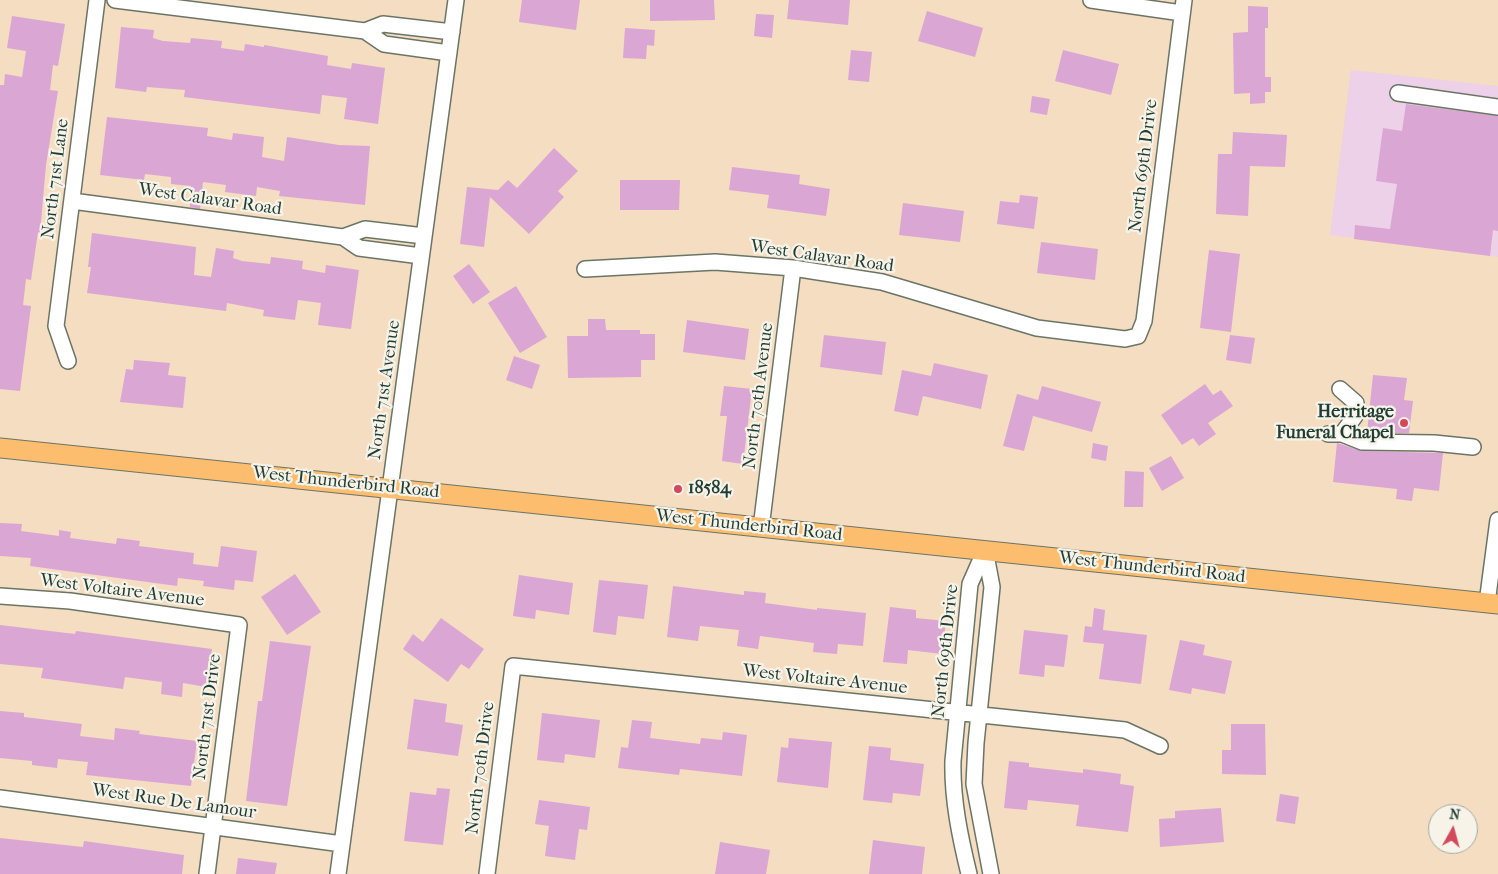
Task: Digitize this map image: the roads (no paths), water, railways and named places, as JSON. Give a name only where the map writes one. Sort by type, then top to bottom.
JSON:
[{"type":"main road","name":"West Thunderbird Road","points":[[0,448],[1493,604]]},
{"type":"street","name":"North 71st Lane","points":[[68,361],[56,326],[97,0]]},
{"type":"street","points":[[115,0],[365,31],[384,24],[452,32]]},
{"type":"street","name":"North 71st Avenue","points":[[338,874],[456,0]]},
{"type":"street","points":[[1091,0],[1183,6]]},
{"type":"street","name":"North 69th Drive","points":[[1138,336],[1144,321],[1183,6]]},
{"type":"street","points":[[404,47],[406,26]]},
{"type":"street","points":[[365,31],[384,44],[449,53]]},
{"type":"street","points":[[1398,93],[1498,107]]},
{"type":"street","name":"West Calavar Road","points":[[72,201],[343,238],[359,248],[421,256]]},
{"type":"street","name":"West Calavar Road","points":[[343,238],[365,229],[424,236]]},
{"type":"street","points":[[376,251],[378,230]]},
{"type":"street","name":"West Calavar Road","points":[[585,269],[714,262],[793,268],[882,282],[1037,328],[1125,339],[1138,336]]},
{"type":"street","name":"North 70th Avenue","points":[[761,528],[793,268]]},
{"type":"street","points":[[1340,389],[1356,403],[1355,416],[1335,434],[1362,442],[1434,443],[1473,448]]},
{"type":"street","points":[[1493,604],[1498,520]]},
{"type":"street","points":[[985,550],[992,587],[974,784],[991,874]]},
{"type":"street","name":"North 69th Drive","points":[[969,874],[953,784],[970,584],[985,550]]},
{"type":"street","name":"West Voltaire Avenue","points":[[0,596],[70,601],[239,625]]},
{"type":"street","name":"North 71st Drive","points":[[207,874],[239,625]]},
{"type":"street","name":"West Voltaire Avenue","points":[[513,666],[1125,730],[1160,746]]},
{"type":"street","name":"North 70th Drive","points":[[486,874],[513,666]]},
{"type":"street","name":"West Rue De Lamour","points":[[0,798],[342,844]]},
{"type":"place","name":"Herritage Funeral Chapel","points":[[1404,423]]},
{"type":"place","name":"18584","points":[[678,489]]}]
